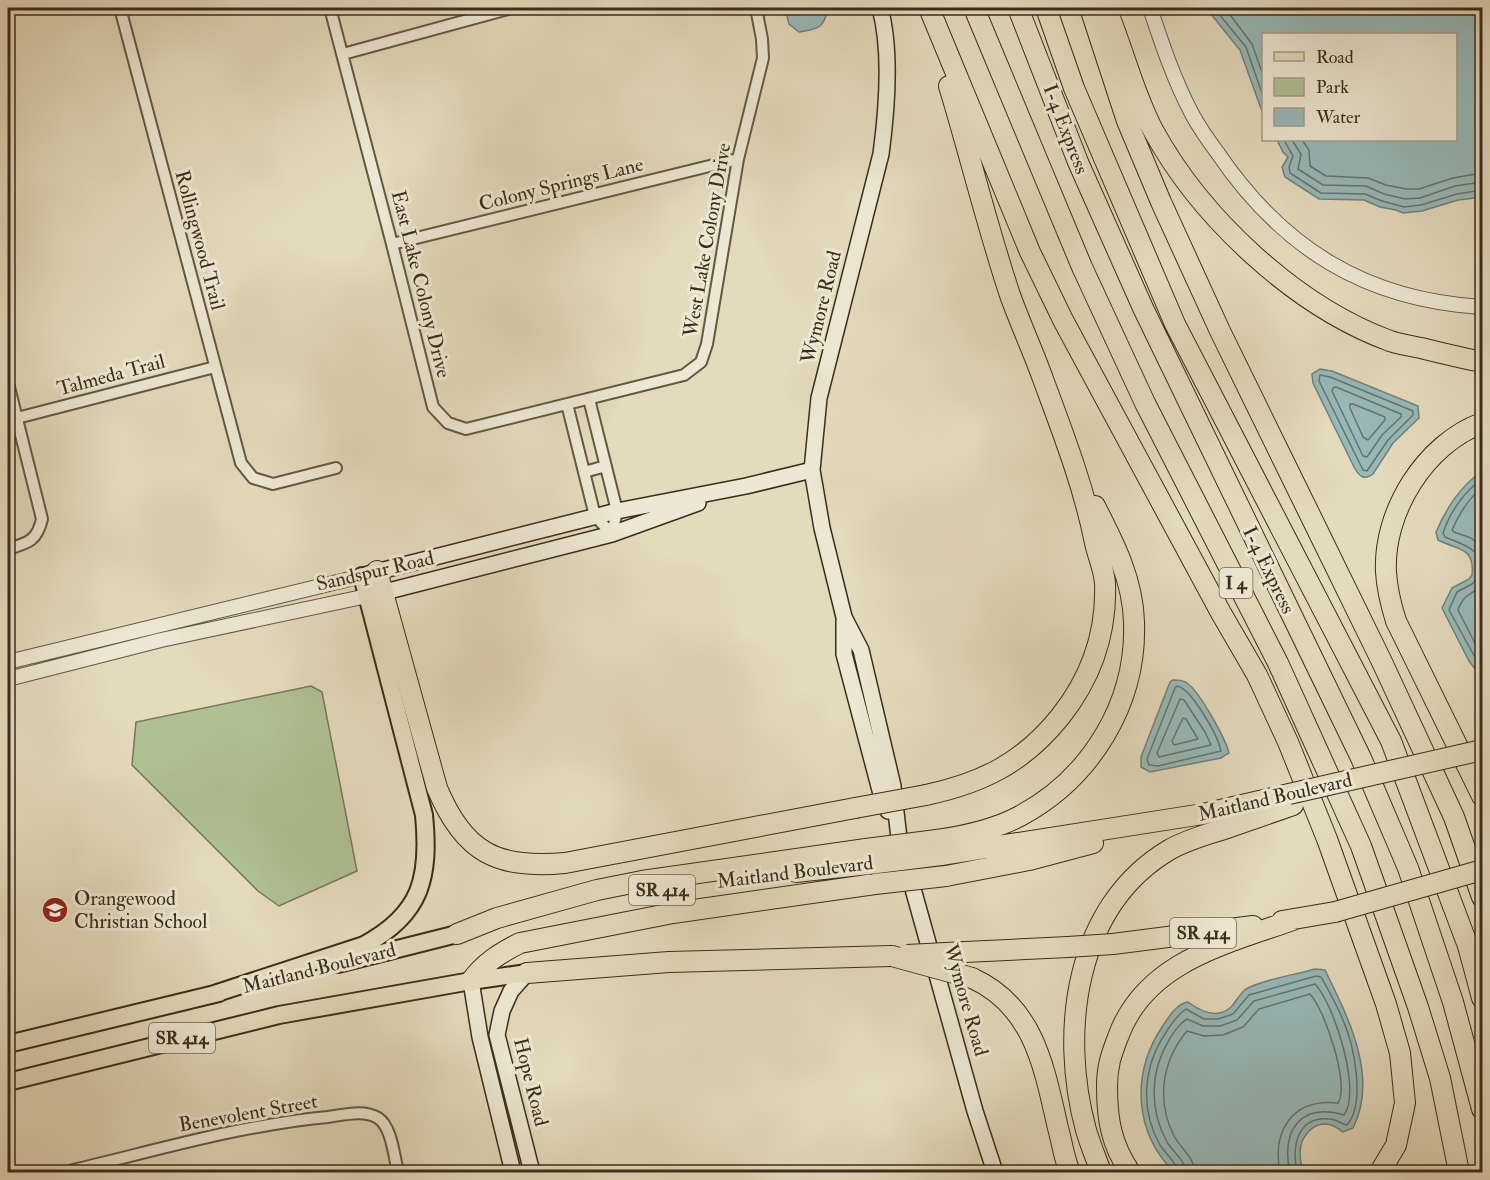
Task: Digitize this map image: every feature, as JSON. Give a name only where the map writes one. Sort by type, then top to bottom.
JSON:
[{"type":"highway","points":[[370,574],[437,788],[447,811],[459,831],[494,857],[511,863],[537,865],[565,863],[966,786],[984,779],[1018,758],[1048,730],[1085,682],[1101,635],[1105,581],[1074,466],[1010,295],[928,8]]},
{"type":"highway","points":[[928,8],[1030,252],[1063,320],[1221,613],[1257,675],[1288,742],[1327,839],[1386,1004],[1400,1053],[1405,1103],[1396,1145],[1380,1173]]},
{"type":"highway","name":"I 4","points":[[974,8],[1082,267],[1145,403],[1278,663],[1361,846],[1437,1068],[1459,1173]]},
{"type":"highway","name":"I-4 Express","points":[[1018,8],[1078,162],[1143,308],[1361,758],[1408,868],[1453,1002],[1482,1109]]},
{"type":"highway","name":"I-4 Express","points":[[1046,8],[1074,88],[1175,324],[1391,741],[1468,946],[1482,998]]},
{"type":"highway","points":[[1090,8],[1127,121],[1161,202],[1220,331],[1382,662],[1454,817],[1482,897]]},
{"type":"highway","points":[[1106,8],[1153,130],[1185,179],[1231,234],[1283,281],[1304,296],[1351,322],[1390,341],[1482,362]]},
{"type":"highway","points":[[1482,423],[1474,426],[1429,458],[1415,475],[1403,497],[1395,521],[1388,545],[1386,569],[1388,594],[1396,621],[1482,796]]},
{"type":"highway","points":[[939,848],[1020,816],[1065,785],[1083,768],[1105,738],[1121,700],[1127,683],[1133,648],[1134,621],[1131,595],[1124,567],[1074,466]]},
{"type":"highway","name":"Maitland Boulevard","points":[[457,934],[653,891],[715,881],[868,857],[1203,814],[1291,800],[1415,765],[1482,750]]},
{"type":"highway","points":[[1101,1173],[1086,1129],[1077,1083],[1075,1045],[1075,1012],[1084,963],[1094,935],[1108,909],[1125,886],[1151,862],[1197,836],[1291,800]]},
{"type":"highway","points":[[471,981],[489,961],[520,943],[673,913],[946,876],[1029,860],[1203,814]]},
{"type":"highway","name":"Maitland Boulevard","points":[[527,974],[669,962],[892,956],[1113,944],[1293,920],[1335,912],[1482,870]]},
{"type":"highway","points":[[1130,1173],[1120,1158],[1107,1116],[1107,1066],[1125,1019],[1156,980],[1200,954],[1293,920]]},
{"type":"highway","points":[[892,956],[972,978],[1001,996],[1017,1012],[1028,1028],[1047,1081],[1070,1173]]},
{"type":"main road","name":"Wymore Road","points":[[880,8],[885,26],[885,124],[881,154],[819,398],[812,470],[822,528],[844,616],[861,650],[894,791],[899,838],[970,1095],[995,1173]]},
{"type":"main road","name":"Sandspur Road","points":[[370,574],[595,516],[746,486],[812,470]]},
{"type":"main road","name":"Sandspur Road","points":[[375,595],[612,534],[746,486]]},
{"type":"main road","points":[[211,995],[364,945],[383,935],[404,916],[418,894],[425,870],[427,844],[424,815],[375,595]]},
{"type":"main road","name":"Maitland Boulevard","points":[[8,1044],[457,934]]},
{"type":"main road","name":"Maitland Boulevard","points":[[8,1082],[251,1021],[471,981],[527,974]]},
{"type":"main road","name":"Hope Road","points":[[527,974],[511,991],[502,1011],[497,1035],[532,1173]]},
{"type":"main road","name":"Hope Road","points":[[471,981],[480,1037],[513,1173]]},
{"type":"street","name":"Rollingwood Trail","points":[[120,8],[241,463],[253,478],[273,484],[336,468]]},
{"type":"street","name":"East Lake Colony Drive","points":[[330,8],[393,243],[433,407],[448,423],[466,429],[590,399]]},
{"type":"street","points":[[343,54],[512,8]]},
{"type":"street","name":"West Lake Colony Drive","points":[[590,399],[684,375],[701,362],[707,344],[738,159],[764,58],[756,8]]},
{"type":"street","points":[[1150,8],[1167,60],[1192,115],[1237,182],[1280,226],[1330,263],[1364,280],[1397,293],[1437,303],[1482,307]]},
{"type":"street","name":"Colony Springs Lane","points":[[393,243],[738,159]]},
{"type":"street","name":"Talmeda Trail","points":[[17,418],[214,367]]},
{"type":"street","points":[[8,383],[42,519],[39,531],[25,544],[8,549]]},
{"type":"street","points":[[590,399],[617,511],[612,534]]},
{"type":"street","points":[[567,404],[595,516],[612,534]]},
{"type":"street","points":[[584,472],[606,466]]},
{"type":"street","name":"Sandspur Road","points":[[8,662],[370,574]]},
{"type":"street","name":"Sandspur Road","points":[[8,679],[161,639],[375,595]]},
{"type":"street","name":"Benevolent Street","points":[[68,1173],[169,1145],[251,1128],[364,1113],[383,1122],[398,1173]]},
{"type":"street","points":[[89,1166],[100,1173]]},
{"type":"green space","points":[[311,686],[322,692],[357,871],[279,906],[258,891],[132,765],[136,722]]},
{"type":"water","points":[[785,8],[828,8],[825,20],[820,26],[799,32],[789,24]]},
{"type":"water","points":[[1206,8],[1482,8],[1482,195],[1422,211],[1403,213],[1364,200],[1319,199],[1285,177],[1282,167],[1288,157],[1278,141],[1457,141],[1457,33],[1262,33],[1262,111],[1240,50]]},
{"type":"water","points":[[1320,369],[1332,371],[1418,406],[1419,418],[1393,443],[1370,476],[1362,476],[1356,470],[1313,383],[1312,374]]},
{"type":"water","points":[[1482,471],[1482,678],[1469,661],[1442,608],[1452,588],[1472,575],[1471,559],[1463,550],[1438,540],[1436,532],[1455,498]]},
{"type":"water","points":[[1180,680],[1192,688],[1205,705],[1229,753],[1221,758],[1150,772],[1141,767],[1141,757],[1170,682]]},
{"type":"water","points":[[1315,969],[1325,970],[1343,1007],[1362,1068],[1363,1088],[1360,1108],[1353,1128],[1343,1132],[1325,1124],[1313,1128],[1302,1142],[1300,1158],[1303,1172],[1174,1172],[1151,1139],[1144,1121],[1141,1102],[1145,1064],[1152,1045],[1167,1019],[1177,1008],[1188,1002],[1209,1013],[1226,1011],[1246,989],[1270,980]]},
{"type":"place","name":"Orangewood Christian School","points":[[55,910]]}]
